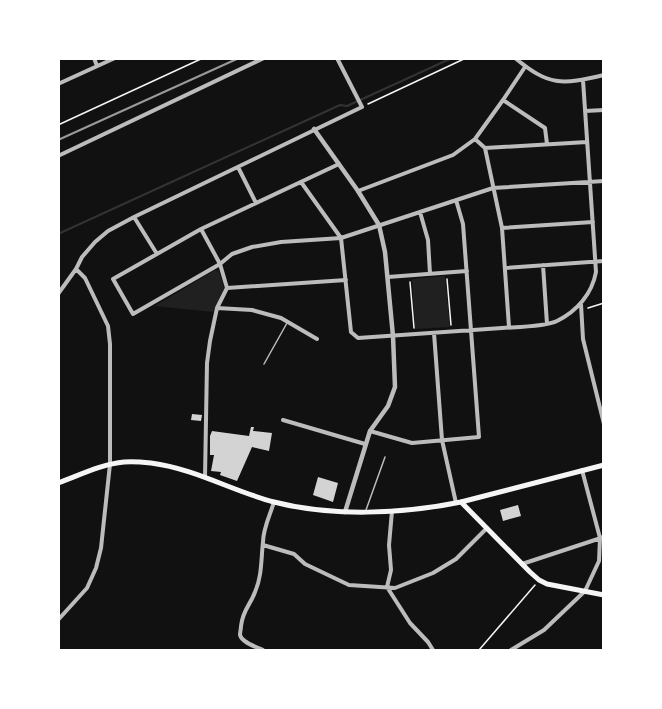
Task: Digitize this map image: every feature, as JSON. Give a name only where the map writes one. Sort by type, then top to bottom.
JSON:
[{"type":"main road","points":[[58,483],[110,464],[136,462],[174,467],[274,502],[345,512],[423,508],[458,503],[603,465]]},
{"type":"main road","points":[[458,503],[487,528],[539,580],[548,584],[603,595]]},
{"type":"street","points":[[94,58],[98,66]]},
{"type":"street","points":[[58,84],[115,58]]},
{"type":"street","points":[[58,156],[264,58]]},
{"type":"street","points":[[58,294],[82,257],[108,231],[362,107],[337,58]]},
{"type":"street","points":[[515,58],[543,78],[556,82],[583,80],[603,75]]},
{"type":"street","points":[[358,191],[453,155],[475,139],[525,67]]},
{"type":"street","points":[[301,182],[341,238],[351,332],[358,338],[556,322],[581,303],[592,288],[596,272],[583,80]]},
{"type":"street","points":[[504,100],[545,128],[547,144]]},
{"type":"street","points":[[585,111],[603,110]]},
{"type":"street","points":[[314,129],[379,225],[385,252],[393,336],[395,387],[388,406],[370,431],[345,512]]},
{"type":"street","points":[[475,139],[485,148],[502,228],[509,327]]},
{"type":"street","points":[[485,148],[587,142]]},
{"type":"street","points":[[339,164],[201,229],[113,279],[133,314],[220,264],[232,254],[252,247],[281,242],[341,238],[493,188],[603,181]]},
{"type":"street","points":[[238,167],[256,203]]},
{"type":"street","points":[[370,431],[412,442],[479,437],[463,224],[456,200]]},
{"type":"street","points":[[420,212],[428,240],[430,273]]},
{"type":"street","points":[[134,217],[157,254]]},
{"type":"street","points":[[502,228],[593,222]]},
{"type":"street","points":[[201,229],[220,264],[227,288],[217,308],[207,363],[205,477]]},
{"type":"street","points":[[505,268],[603,261]]},
{"type":"street","points":[[543,266],[547,324]]},
{"type":"street","points":[[58,620],[87,588],[96,568],[101,548],[110,464],[108,326],[85,278],[76,269]]},
{"type":"street","points":[[388,277],[467,271]]},
{"type":"street","points":[[227,288],[346,280]]},
{"type":"street","points":[[581,303],[583,339],[603,424]]},
{"type":"street","points":[[217,308],[252,310],[281,318],[317,339]]},
{"type":"street","points":[[434,333],[442,440],[458,503]]},
{"type":"street","points":[[598,402],[603,400]]},
{"type":"street","points":[[283,420],[365,444]]},
{"type":"street","points":[[511,651],[544,630],[585,591],[599,561],[602,537],[582,470]]},
{"type":"street","points":[[263,651],[244,641],[240,635],[245,609],[255,595],[259,582],[264,531],[274,502]]},
{"type":"street","points":[[392,510],[389,545],[391,570],[387,587],[399,608],[433,651]]},
{"type":"street","points":[[263,545],[294,554],[305,564],[348,585],[395,588],[433,573],[456,559],[487,528]]},
{"type":"street","points":[[521,564],[602,537]]},
{"type":"lane","points":[[264,364],[287,322]]},
{"type":"lane","points":[[366,511],[385,457]]},
{"type":"path","points":[[58,125],[203,58]]},
{"type":"path","points":[[362,107],[466,58]]},
{"type":"path","points":[[447,272],[452,328]]},
{"type":"path","points":[[410,275],[414,330]]},
{"type":"path","points":[[581,310],[603,303]]},
{"type":"path","points":[[479,651],[539,580]]},
{"type":"shaded area","points":[[215,270],[219,271],[224,288],[213,312],[155,306]]},
{"type":"shaded area","points":[[444,276],[450,327],[415,329],[412,280]]},
{"type":"building","points":[[192,414],[202,415],[201,421],[191,420]]},
{"type":"building","points":[[251,427],[254,427],[253,431],[272,433],[269,451],[252,447],[237,481],[220,475],[221,472],[211,471],[214,455],[210,455],[212,431],[249,436]]},
{"type":"building","points":[[318,477],[338,483],[333,502],[313,495]]},
{"type":"building","points":[[518,505],[521,516],[503,521],[500,510]]},
{"type":"waterway","points":[[58,234],[340,105],[347,106],[452,58]]},
{"type":"railway","points":[[58,140],[239,58]]}]
